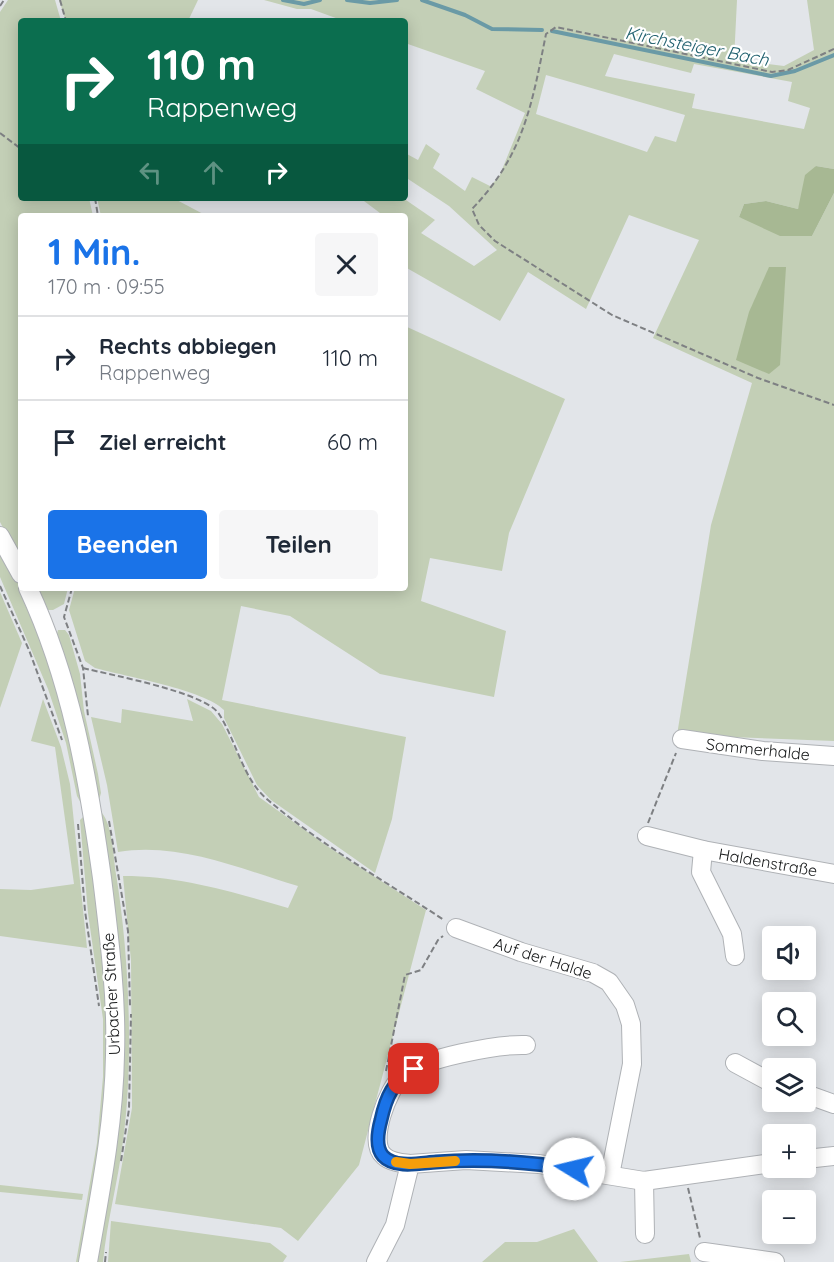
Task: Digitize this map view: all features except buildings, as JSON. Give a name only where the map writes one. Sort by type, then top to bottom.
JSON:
[{"type":"street","points":[[0,536],[18,569]]},
{"type":"street","name":"Urbacher Straße","points":[[29,591],[45,625],[75,726],[92,809],[108,925],[116,1055],[110,1127],[88,1262]]},
{"type":"street","name":"Sommerhalde","points":[[682,739],[763,751],[834,756]]},
{"type":"street","name":"Haldenstraße","points":[[647,830],[703,850],[834,874],[834,887]]},
{"type":"street","name":"Haldenstraße","points":[[703,850],[701,873],[732,934],[735,956]]},
{"type":"street","name":"Auf der Halde","points":[[456,928],[521,952],[592,973],[609,982],[625,1005],[631,1024],[632,1064],[610,1175]]},
{"type":"street","points":[[526,1045],[427,1061],[402,1076],[386,1098],[378,1146],[383,1156],[397,1163],[410,1164],[466,1160],[539,1164],[644,1181],[762,1164]]},
{"type":"street","points":[[735,1063],[762,1078]]},
{"type":"street","points":[[816,1098],[834,1104]]},
{"type":"street","points":[[816,1158],[834,1156]]},
{"type":"street","points":[[376,1262],[394,1225],[410,1164]]},
{"type":"street","points":[[644,1181],[645,1234]]},
{"type":"street","points":[[704,1252],[775,1262]]},
{"type":"path","points":[[0,6],[4,0]]},
{"type":"path","points":[[60,0],[65,18]]},
{"type":"path","points":[[834,50],[788,70],[772,72],[736,67],[605,36],[556,27],[550,28],[546,34],[532,103],[519,139],[495,185],[472,209],[479,225],[495,241],[612,315],[758,378],[834,405]]},
{"type":"path","points":[[0,134],[18,147]]},
{"type":"path","points":[[0,586],[29,650],[64,746]]},
{"type":"path","points":[[71,591],[64,617],[83,668],[191,695],[217,711],[256,787],[266,799],[328,844],[456,928]]},
{"type":"path","points":[[647,830],[682,739]]},
{"type":"path","points":[[78,823],[85,911],[99,1006]]},
{"type":"path","points":[[386,1098],[384,1080],[405,975],[421,970],[438,940]]},
{"type":"path","points":[[684,1174],[704,1252]]},
{"type":"green space","points":[[8,0],[55,0],[60,18],[18,18],[18,201],[90,201],[92,213],[18,213],[18,556],[0,522],[0,12]]},
{"type":"green space","points":[[59,0],[198,0],[189,18],[65,18]]},
{"type":"green space","points":[[264,0],[737,0],[734,60],[784,66],[814,50],[807,0],[834,0],[834,169],[816,166],[798,209],[766,201],[744,204],[739,217],[812,236],[834,193],[834,741],[677,735],[711,525],[752,383],[653,338],[699,240],[629,215],[586,309],[528,272],[500,321],[408,269],[408,213],[380,213],[364,201],[407,201],[435,220],[421,233],[474,266],[497,250],[449,206],[408,179],[408,155],[418,160],[426,144],[440,154],[433,168],[465,191],[472,177],[490,186],[499,177],[525,113],[476,89],[485,71],[408,44],[408,18],[336,18],[311,9],[297,9]],"holes":[[[614,54],[691,73],[694,64],[792,82],[788,101],[810,108],[804,129],[692,108],[695,94],[605,76]],[[546,75],[685,115],[676,142],[655,136],[647,152],[536,114]]]},
{"type":"green space","points":[[816,166],[834,169],[834,193],[812,236],[780,236],[739,217],[744,204],[766,201],[798,209],[805,175]]},
{"type":"green space","points":[[98,201],[179,201],[201,213],[100,213]]},
{"type":"green space","points":[[769,267],[786,267],[780,365],[769,374],[736,360],[749,312]]},
{"type":"green space","points":[[408,327],[565,399],[509,533],[502,571],[430,558],[421,601],[506,631],[494,697],[380,674],[290,616],[241,606],[222,700],[406,737],[392,819],[375,873],[271,800],[257,785],[224,718],[224,710],[200,696],[95,668],[85,661],[69,610],[74,591],[408,591]]},
{"type":"green space","points":[[0,548],[18,583],[18,591],[22,591],[25,597],[56,677],[84,804],[82,805],[77,796],[66,743],[48,689],[0,577]]},
{"type":"green space","points":[[36,591],[67,591],[64,604],[53,610],[47,610]]},
{"type":"green space","points":[[0,592],[22,643],[0,708]]},
{"type":"green space","points":[[58,630],[65,630],[69,635],[80,674],[84,711],[101,793],[99,800],[56,637]]},
{"type":"green space","points":[[43,699],[61,747],[70,784],[87,948],[0,936],[0,889],[31,890],[74,884],[55,747],[31,741]]},
{"type":"green space","points":[[187,699],[211,711],[222,724],[259,797],[327,846],[426,910],[359,1165],[298,1241],[281,1228],[115,1204],[132,1108],[131,961],[123,876],[186,882],[288,908],[298,886],[232,865],[187,854],[141,850],[118,852],[107,785],[91,717],[121,723],[122,709],[193,721]]},
{"type":"green space","points":[[102,813],[106,819],[112,842],[124,938],[129,1042],[123,1141],[103,1262],[93,1262],[112,1160],[98,814]]},
{"type":"green space","points":[[83,817],[87,819],[107,961],[107,1098],[81,1262],[76,1262],[97,1143],[103,1077],[103,1019],[88,913],[80,820]]},
{"type":"green space","points":[[0,1185],[83,1194],[82,1200],[0,1192]]},
{"type":"green space","points":[[111,1221],[270,1243],[287,1256],[283,1262],[108,1262]]},
{"type":"green space","points":[[574,1229],[598,1262],[482,1262],[505,1242],[537,1242]]},
{"type":"green space","points":[[689,1254],[691,1262],[620,1262]]},
{"type":"waterway","name":"Kirchsteiger Bach","points":[[283,0],[304,4],[320,0]]},
{"type":"waterway","name":"Kirchsteiger Bach","points":[[347,0],[370,3],[397,0]]},
{"type":"waterway","name":"Kirchsteiger Bach","points":[[422,0],[465,15],[492,29],[542,30]]},
{"type":"waterway","name":"Kirchsteiger Bach","points":[[552,31],[771,76],[795,71],[834,55]]},
{"type":"slow traffic","points":[[396,1162],[410,1164],[455,1161]]},
{"type":"route","points":[[414,1069],[402,1076],[386,1098],[378,1146],[383,1156],[397,1163],[410,1164],[466,1160],[539,1164],[574,1169]]}]
